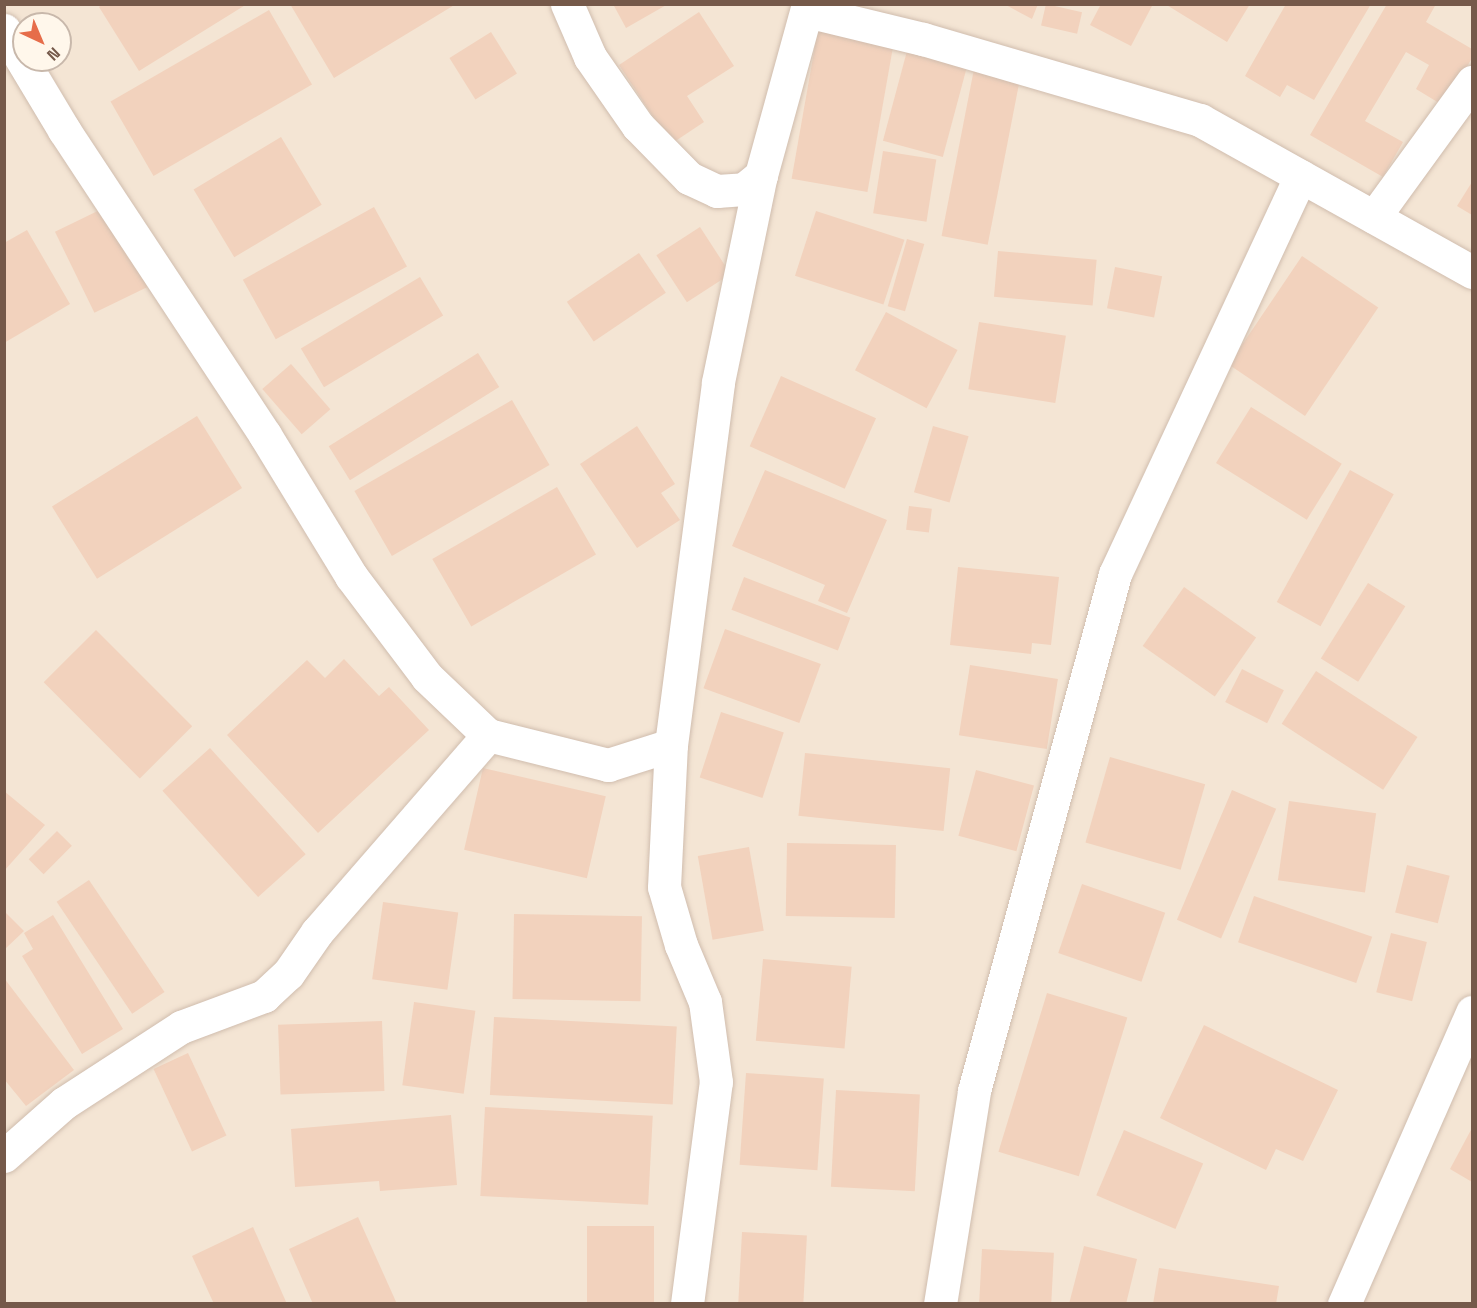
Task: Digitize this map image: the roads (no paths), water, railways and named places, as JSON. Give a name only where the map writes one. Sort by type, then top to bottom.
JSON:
[{"type":"street","points":[[567,4],[590,57],[614,92],[638,126],[689,178],[717,191],[744,189],[760,175]]},
{"type":"street","points":[[687,1304],[716,1082],[705,1002],[681,945],[664,887],[671,745],[718,382],[760,175],[807,8],[923,39],[1200,120],[1473,272]]},
{"type":"street","points":[[4,30],[64,130],[265,435],[351,576],[426,676],[488,735],[608,765],[671,745]]},
{"type":"street","points":[[1374,217],[1473,82]]},
{"type":"street","points":[[940,1304],[974,1091],[1115,574],[1301,176]]},
{"type":"street","points":[[4,1156],[64,1102],[181,1027],[264,996],[288,974],[316,932],[488,735]]},
{"type":"street","points":[[1352,1300],[1473,1012]]}]
